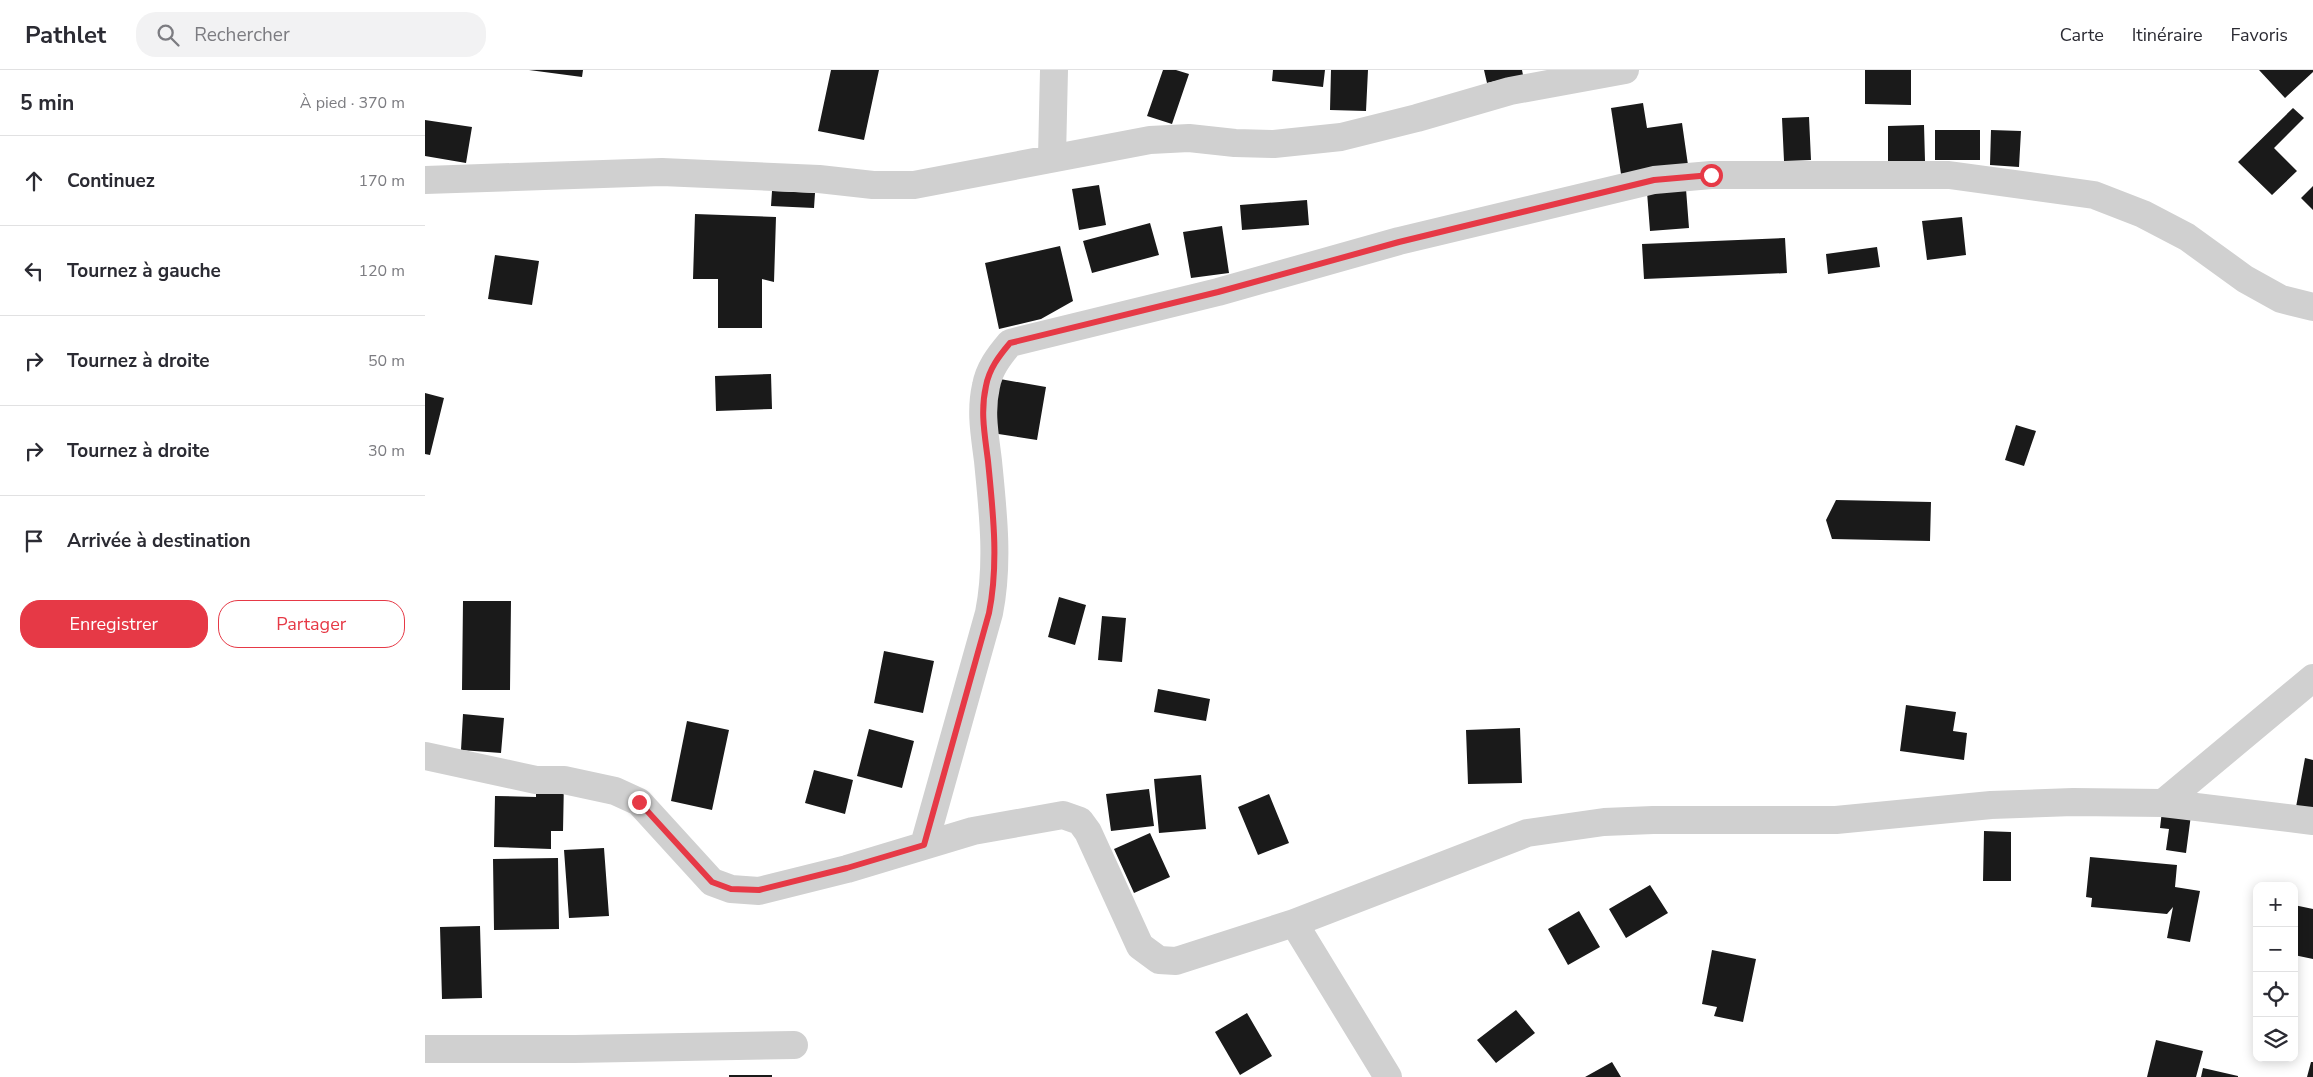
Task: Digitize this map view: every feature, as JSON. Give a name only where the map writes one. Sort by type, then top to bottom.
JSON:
[{"type":"street","points":[[1052,157],[1054,70]]},
{"type":"street","points":[[425,180],[662,172],[819,179],[873,185],[915,185],[1052,157],[1150,140],[1189,138],[1235,143],[1274,144],[1341,137],[1417,118],[1510,91],[1625,70]]},
{"type":"street","points":[[924,845],[989,613],[994,587],[995,542],[982,413],[986,384],[995,362],[1010,343],[1218,292],[1399,242],[1654,180],[1711,175],[1949,175],[2094,195],[2143,214],[2187,237],[2245,279],[2281,299],[2313,307]]},
{"type":"street","points":[[2163,803],[2313,678]]},
{"type":"street","points":[[425,756],[536,780],[564,780],[615,791],[639,802],[712,882],[731,889],[759,890],[847,868],[973,831],[1063,815],[1080,821],[1088,832],[1140,946],[1159,960],[1176,961],[1294,923],[1527,833],[1584,825],[1653,820],[1836,820],[1991,805],[2055,802],[2163,803],[2313,821]]},
{"type":"street","points":[[1294,923],[1388,1077]]},
{"type":"street","points":[[425,1049],[575,1049],[794,1045]]},
{"type":"building","points":[[529,70],[583,70],[582,77]]},
{"type":"building","points":[[831,70],[879,70],[864,140],[818,131]]},
{"type":"building","points":[[1163,70],[1176,70],[1189,74],[1172,124],[1147,116]]},
{"type":"building","points":[[1273,70],[1325,70],[1323,87],[1272,81]]},
{"type":"building","points":[[1331,70],[1368,70],[1366,111],[1330,110]]},
{"type":"building","points":[[1484,70],[1522,70],[1523,75],[1487,83]]},
{"type":"building","points":[[1865,70],[1911,70],[1911,105],[1865,104]]},
{"type":"building","points":[[2259,70],[2313,70],[2313,72],[2285,98]]},
{"type":"building","points":[[1643,103],[1647,128],[1682,123],[1688,165],[1621,174],[1611,108]]},
{"type":"building","points":[[2293,108],[2304,118],[2274,148],[2297,171],[2272,195],[2238,162]]},
{"type":"building","points":[[1809,117],[1811,160],[1784,161],[1782,118]]},
{"type":"building","points":[[425,120],[472,127],[466,163],[425,156]]},
{"type":"building","points":[[1924,125],[1925,161],[1888,162],[1888,126]]},
{"type":"building","points":[[1935,130],[1980,130],[1980,160],[1935,160]]},
{"type":"building","points":[[1991,130],[2021,131],[2019,167],[1990,165]]},
{"type":"building","points":[[1099,185],[1106,225],[1079,230],[1072,189]]},
{"type":"building","points":[[2313,186],[2313,210],[2301,198]]},
{"type":"building","points":[[1686,189],[1689,228],[1650,231],[1647,192]]},
{"type":"building","points":[[772,191],[815,193],[814,208],[771,206]]},
{"type":"building","points":[[1307,200],[1309,225],[1242,230],[1240,205]]},
{"type":"building","points":[[695,214],[776,217],[774,282],[762,279],[762,328],[718,328],[718,279],[693,279]]},
{"type":"building","points":[[1962,217],[1966,255],[1927,260],[1922,221]]},
{"type":"building","points":[[1150,223],[1159,255],[1092,273],[1083,241]]},
{"type":"building","points":[[1222,226],[1229,273],[1191,278],[1183,232]]},
{"type":"building","points":[[1785,238],[1787,273],[1644,279],[1642,244]]},
{"type":"building","points":[[1060,246],[1073,301],[1041,319],[999,329],[985,263]]},
{"type":"building","points":[[1877,247],[1880,267],[1828,274],[1826,254]]},
{"type":"building","points":[[495,255],[539,261],[532,305],[488,299]]},
{"type":"building","points":[[771,374],[772,409],[716,411],[715,376]]},
{"type":"building","points":[[1000,379],[1046,387],[1037,440],[992,433]]},
{"type":"building","points":[[425,393],[444,398],[430,455],[425,454]]},
{"type":"building","points":[[2016,425],[2036,431],[2024,466],[2005,460]]},
{"type":"building","points":[[1836,500],[1931,502],[1930,541],[1832,539],[1826,520]]},
{"type":"building","points":[[1059,597],[1086,605],[1075,645],[1048,637]]},
{"type":"building","points":[[463,601],[511,601],[510,690],[462,690]]},
{"type":"building","points":[[1102,616],[1126,618],[1122,662],[1098,660]]},
{"type":"building","points":[[884,651],[934,661],[923,713],[874,703]]},
{"type":"building","points":[[1158,689],[1210,699],[1206,721],[1154,712]]},
{"type":"building","points":[[1906,705],[1956,712],[1953,731],[1967,733],[1964,760],[1900,751]]},
{"type":"building","points":[[463,714],[504,718],[501,753],[461,750]]},
{"type":"building","points":[[687,721],[729,730],[712,810],[671,801]]},
{"type":"building","points":[[1520,728],[1522,783],[1468,784],[1466,730]]},
{"type":"building","points":[[869,729],[914,741],[902,788],[857,776]]},
{"type":"building","points":[[2305,758],[2313,760],[2313,810],[2296,807]]},
{"type":"building","points":[[814,770],[853,780],[845,814],[805,803]]},
{"type":"building","points":[[1201,775],[1206,829],[1159,833],[1154,779]]},
{"type":"building","points":[[536,780],[564,780],[563,831],[551,831],[551,849],[494,847],[495,796],[536,797]]},
{"type":"building","points":[[1149,789],[1154,826],[1111,831],[1106,794]]},
{"type":"building","points":[[1269,794],[1289,843],[1258,855],[1238,807]]},
{"type":"building","points":[[2162,811],[2191,815],[2186,853],[2166,850],[2169,829],[2160,828]]},
{"type":"building","points":[[1984,831],[2011,832],[2011,881],[1983,881]]},
{"type":"building","points":[[1150,833],[1170,877],[1134,893],[1114,849]]},
{"type":"building","points":[[604,848],[609,916],[569,918],[564,850]]},
{"type":"building","points":[[2090,857],[2177,865],[2175,887],[2200,891],[2190,942],[2167,938],[2173,907],[2167,914],[2091,907],[2092,898],[2086,897]]},
{"type":"building","points":[[558,858],[559,929],[494,930],[493,859]]},
{"type":"building","points":[[1650,885],[1668,913],[1626,938],[1609,909]]},
{"type":"building","points":[[2298,906],[2313,909],[2313,959],[2298,956]]},
{"type":"building","points":[[1579,911],[1600,947],[1568,965],[1548,929]]},
{"type":"building","points":[[480,926],[482,998],[442,999],[440,927]]},
{"type":"building","points":[[1712,950],[1756,959],[1743,1022],[1714,1016],[1717,1007],[1702,1004]]},
{"type":"building","points":[[1516,1010],[1535,1033],[1496,1063],[1477,1040]]},
{"type":"building","points":[[1247,1013],[1272,1056],[1240,1075],[1215,1032]]},
{"type":"building","points":[[2156,1040],[2203,1051],[2196,1077],[2147,1077]]},
{"type":"building","points":[[1612,1062],[1621,1077],[1585,1077]]},
{"type":"building","points":[[2311,1062],[2313,1062],[2313,1077],[2307,1077]]},
{"type":"building","points":[[2203,1068],[2238,1076],[2238,1077],[2201,1077]]},
{"type":"building","points":[[729,1075],[772,1075],[772,1077],[729,1077]]},
{"type":"route","points":[[639,802],[712,882],[731,889],[759,890],[847,868],[924,845],[989,613],[994,587],[995,542],[982,413],[986,384],[995,362],[1010,343],[1218,292],[1288,271],[1399,242],[1654,180],[1711,175]]}]
